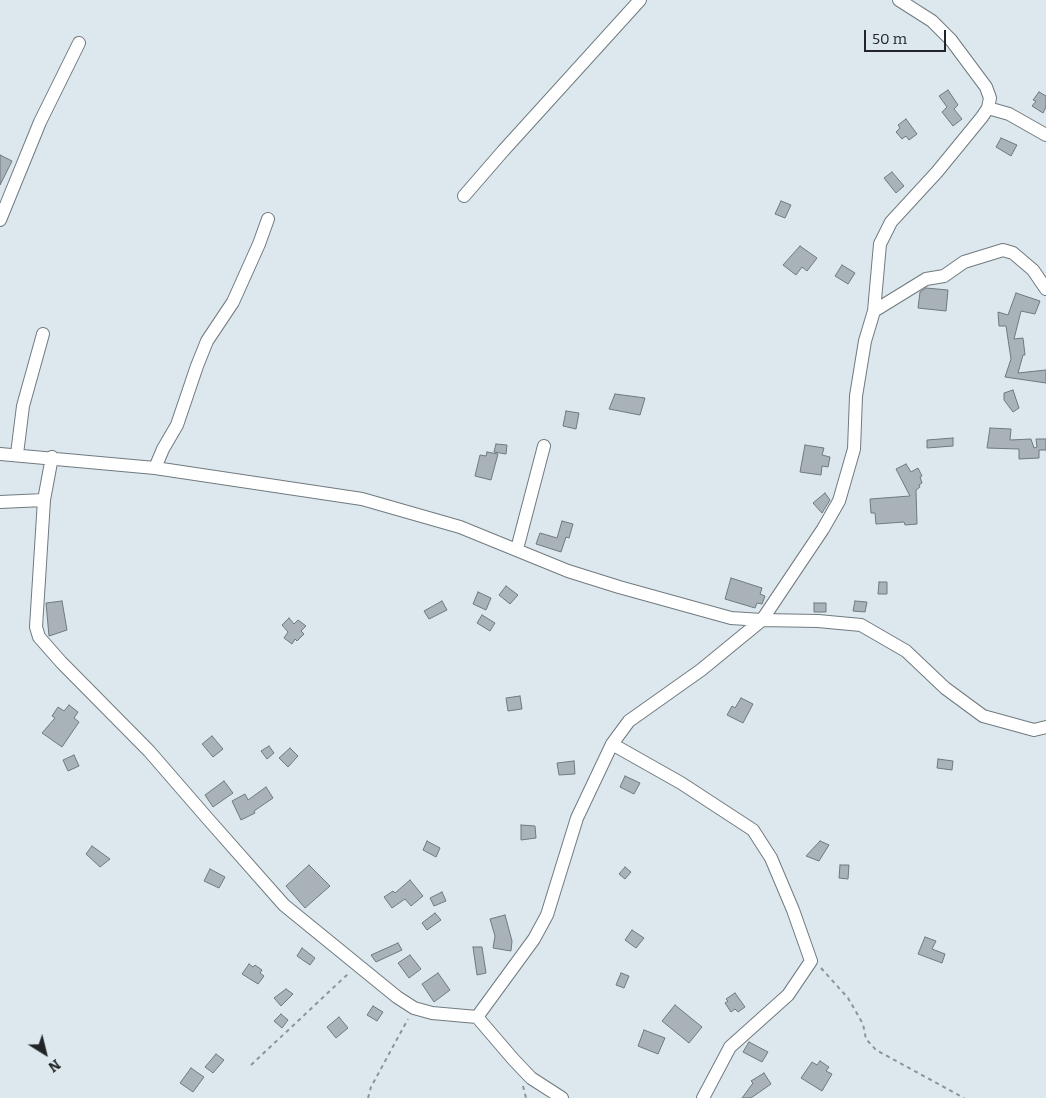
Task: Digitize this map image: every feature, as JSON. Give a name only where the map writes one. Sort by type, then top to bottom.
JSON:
[{"type":"street","points":[[464,196],[502,151],[640,0]]},
{"type":"street","points":[[477,1017],[534,939],[547,916],[578,818],[612,744],[629,721],[702,670],[762,620],[823,529],[839,501],[854,449],[856,396],[864,342],[874,311],[880,244],[890,222],[937,172],[982,117],[988,108],[990,98],[986,87],[951,40],[932,21],[899,0]]},
{"type":"street","points":[[0,220],[40,122],[78,42]]},
{"type":"street","points":[[988,108],[1009,114],[1046,135]]},
{"type":"street","points":[[155,468],[163,449],[177,425],[197,366],[208,341],[233,302],[268,219]]},
{"type":"street","points":[[874,311],[926,279],[944,276],[964,262],[1003,250],[1014,253],[1032,270],[1046,289]]},
{"type":"street","points":[[17,454],[23,406],[43,334]]},
{"type":"street","points":[[517,549],[544,446]]},
{"type":"street","points":[[0,454],[52,457],[155,468],[362,499],[460,527],[568,571],[731,618],[818,621],[861,625],[906,651],[945,688],[982,716],[1034,730],[1046,727]]},
{"type":"street","points":[[52,457],[44,500],[36,627],[39,637],[61,662],[149,750],[284,905],[414,1008],[432,1013],[477,1017],[531,1078],[562,1098]]},
{"type":"street","points":[[0,502],[44,500]]},
{"type":"street","points":[[612,744],[681,783],[753,830],[771,858],[793,910],[811,961],[788,995],[730,1047],[703,1098]]},
{"type":"path","points":[[811,961],[826,972],[848,998],[863,1024],[866,1038],[876,1050],[964,1098]]},
{"type":"path","points":[[251,1065],[358,965]]},
{"type":"path","points":[[368,1098],[371,1087],[414,1008]]},
{"type":"building","points":[[948,90],[958,105],[954,109],[962,119],[953,126],[942,112],[947,107],[939,96]]},
{"type":"building","points":[[1039,92],[1046,96],[1046,107],[1043,113],[1032,106],[1036,101],[1033,100]]},
{"type":"building","points":[[906,119],[917,134],[909,140],[906,136],[902,139],[896,132],[900,128],[898,125]]},
{"type":"building","points":[[1001,138],[1017,145],[1011,156],[996,147]]},
{"type":"building","points":[[0,155],[12,161],[0,185]]},
{"type":"building","points":[[892,172],[904,186],[896,193],[884,178]]},
{"type":"building","points":[[781,201],[791,205],[785,218],[775,214]]},
{"type":"building","points":[[800,246],[817,258],[807,271],[802,267],[796,275],[783,265]]},
{"type":"building","points":[[842,265],[855,273],[848,284],[835,276]]},
{"type":"building","points":[[926,288],[948,290],[946,311],[918,308],[920,292]]},
{"type":"building","points":[[1016,293],[1040,301],[1035,314],[1021,311],[1014,339],[1023,338],[1025,355],[1023,355],[1018,373],[1046,370],[1046,383],[1005,377],[1011,359],[1006,326],[999,326],[998,312],[1008,315]]},
{"type":"building","points":[[1013,390],[1019,408],[1013,412],[1004,400],[1004,393]]},
{"type":"building","points":[[615,394],[645,398],[640,415],[609,409]]},
{"type":"building","points":[[566,411],[579,413],[576,429],[563,426]]},
{"type":"building","points":[[990,428],[1011,429],[1010,440],[1031,439],[1034,448],[1037,447],[1036,439],[1046,439],[1046,450],[1039,450],[1039,458],[1019,459],[1019,449],[987,448]]},
{"type":"building","points":[[953,438],[953,446],[927,448],[927,440]]},
{"type":"building","points":[[496,444],[507,445],[506,454],[494,452]]},
{"type":"building","points":[[805,445],[824,448],[822,455],[830,457],[828,467],[822,466],[821,475],[800,472]]},
{"type":"building","points":[[487,452],[498,454],[491,480],[475,476],[480,455],[486,456]]},
{"type":"building","points":[[906,464],[911,472],[918,468],[922,476],[920,477],[922,483],[916,490],[917,524],[905,525],[904,522],[876,524],[875,513],[871,513],[870,499],[910,496],[896,469]]},
{"type":"building","points":[[825,493],[830,500],[822,513],[813,503]]},
{"type":"building","points":[[562,521],[573,524],[569,538],[566,537],[561,552],[536,544],[540,533],[557,538]]},
{"type":"building","points":[[731,578],[762,588],[760,594],[765,596],[762,604],[757,603],[755,608],[725,599]]},
{"type":"building","points":[[879,582],[887,582],[887,594],[878,594]]},
{"type":"building","points":[[506,586],[518,595],[510,604],[499,595]]},
{"type":"building","points":[[478,592],[491,598],[486,610],[473,604]]},
{"type":"building","points":[[62,601],[67,630],[49,636],[46,603]]},
{"type":"building","points":[[442,601],[447,610],[429,619],[424,611]]},
{"type":"building","points":[[855,601],[867,602],[865,612],[853,611]]},
{"type":"building","points":[[814,603],[826,603],[826,612],[814,612]]},
{"type":"building","points":[[482,615],[495,623],[490,631],[477,623]]},
{"type":"building","points":[[289,618],[294,624],[298,620],[306,626],[301,631],[304,634],[297,641],[295,639],[292,644],[284,638],[288,632],[282,625]]},
{"type":"building","points":[[520,696],[522,709],[508,711],[506,698]]},
{"type":"building","points":[[741,698],[753,704],[743,723],[727,715],[732,706],[735,708]]},
{"type":"building","points":[[69,705],[78,712],[74,718],[79,722],[62,747],[42,733],[55,718],[52,716],[58,707],[64,711]]},
{"type":"building","points":[[212,736],[223,749],[213,757],[202,744]]},
{"type":"building","points":[[269,746],[274,753],[267,759],[261,751]]},
{"type":"building","points":[[290,748],[298,756],[288,767],[279,758]]},
{"type":"building","points":[[74,755],[79,766],[68,771],[63,760]]},
{"type":"building","points":[[938,759],[953,761],[952,770],[937,768]]},
{"type":"building","points":[[574,761],[575,774],[559,775],[557,763]]},
{"type":"building","points":[[625,776],[640,783],[634,794],[620,787]]},
{"type":"building","points":[[224,781],[233,793],[213,807],[205,795]]},
{"type":"building","points":[[266,787],[273,798],[254,811],[255,813],[241,820],[232,801],[245,794],[248,800]]},
{"type":"building","points":[[521,825],[535,826],[536,838],[521,840]]},
{"type":"building","points":[[427,841],[440,848],[436,857],[423,850]]},
{"type":"building","points":[[820,841],[829,845],[819,861],[806,856]]},
{"type":"building","points":[[92,846],[110,859],[100,867],[86,854]]},
{"type":"building","points":[[309,865],[330,886],[305,908],[286,886]]},
{"type":"building","points":[[840,865],[849,865],[848,879],[839,878]]},
{"type":"building","points":[[625,867],[631,872],[625,879],[619,874]]},
{"type":"building","points":[[210,869],[225,877],[219,888],[204,881]]},
{"type":"building","points":[[410,880],[423,896],[411,906],[405,899],[392,908],[384,897],[393,891],[395,893]]},
{"type":"building","points":[[442,892],[446,901],[434,906],[430,898]]},
{"type":"building","points":[[435,913],[441,920],[427,930],[422,923]]},
{"type":"building","points":[[505,915],[512,941],[511,951],[493,948],[495,936],[490,919]]},
{"type":"building","points":[[632,930],[644,938],[636,948],[625,940]]},
{"type":"building","points":[[925,937],[936,941],[932,949],[945,954],[942,963],[918,954]]},
{"type":"building","points":[[398,943],[402,950],[376,962],[371,955]]},
{"type":"building","points":[[473,947],[482,947],[486,973],[477,975]]},
{"type":"building","points":[[302,948],[315,958],[310,965],[297,956]]},
{"type":"building","points":[[410,955],[421,969],[409,978],[398,963]]},
{"type":"building","points":[[249,964],[253,967],[255,965],[262,970],[260,973],[264,976],[258,984],[242,974]]},
{"type":"building","points":[[438,973],[450,990],[434,1002],[422,984]]},
{"type":"building","points":[[621,973],[629,976],[624,988],[616,985]]},
{"type":"building","points":[[286,989],[293,994],[281,1006],[274,998]]},
{"type":"building","points":[[735,993],[745,1007],[738,1012],[735,1009],[731,1012],[725,1003],[728,1001],[726,999]]},
{"type":"building","points":[[675,1005],[702,1027],[689,1043],[662,1021]]},
{"type":"building","points":[[373,1006],[383,1012],[377,1021],[367,1015]]},
{"type":"building","points":[[281,1014],[288,1020],[282,1028],[274,1021]]},
{"type":"building","points":[[339,1017],[348,1028],[336,1038],[327,1027]]},
{"type":"building","points":[[644,1030],[665,1038],[658,1054],[638,1046]]},
{"type":"building","points":[[749,1042],[768,1052],[762,1062],[743,1052]]},
{"type":"building","points":[[216,1054],[224,1060],[213,1073],[205,1067]]},
{"type":"building","points":[[820,1061],[829,1067],[826,1071],[832,1074],[822,1091],[801,1078],[812,1062],[817,1065]]},
{"type":"building","points":[[191,1068],[204,1077],[193,1092],[180,1083]]},
{"type":"building","points":[[764,1073],[771,1084],[751,1098],[742,1098],[753,1083],[751,1081]]}]
